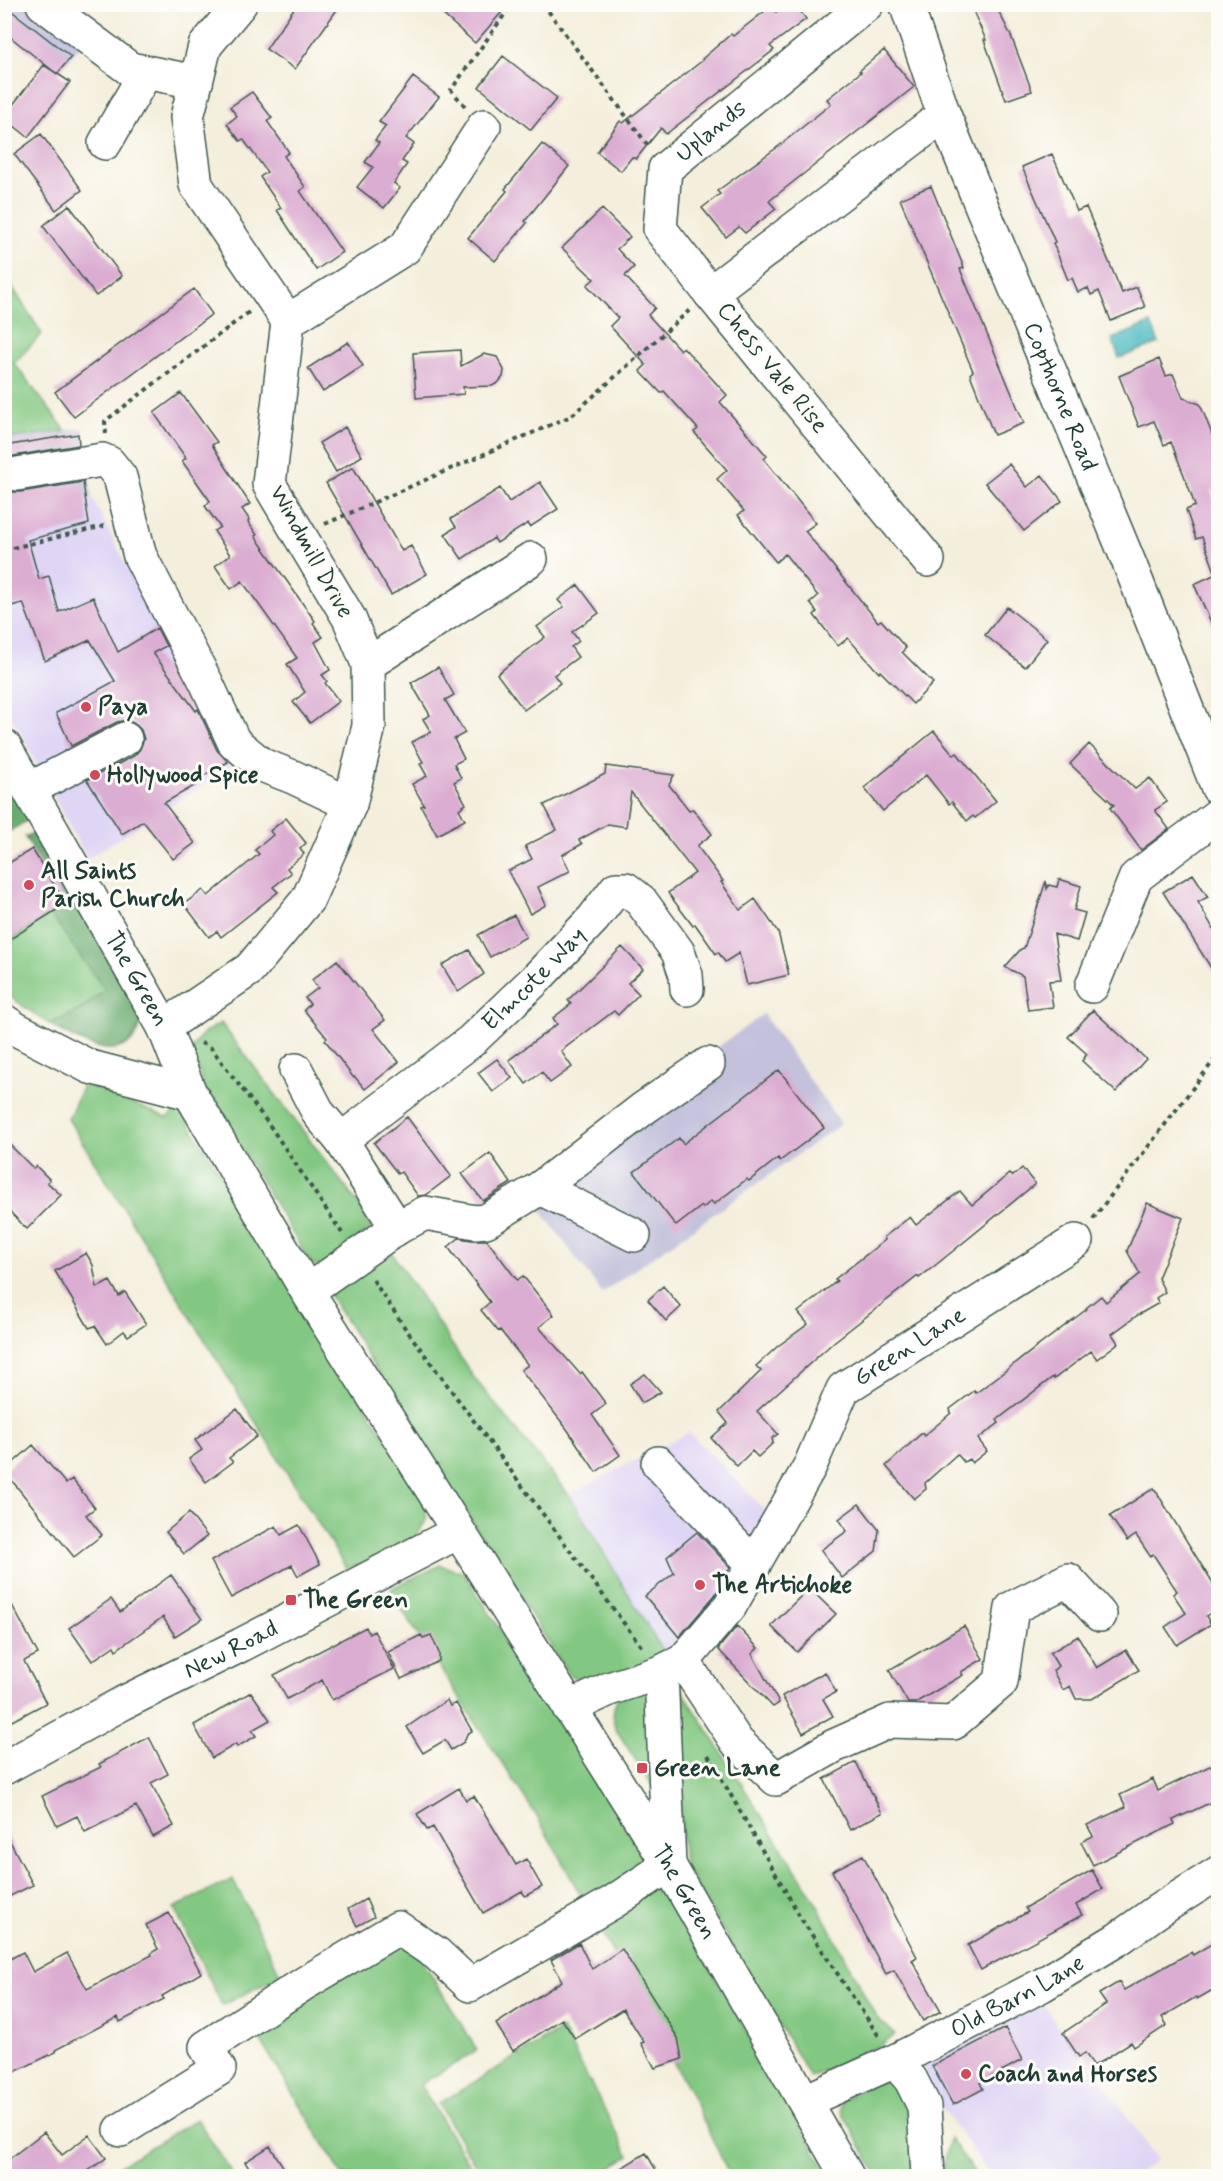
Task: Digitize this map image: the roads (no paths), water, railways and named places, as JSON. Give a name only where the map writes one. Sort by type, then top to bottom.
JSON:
[{"type":"street","points":[[43,4],[130,69],[196,82]]},
{"type":"street","points":[[240,4],[205,46],[196,82],[188,117],[196,185],[279,308],[405,248],[484,126]]},
{"type":"street","name":"Uplands","points":[[710,293],[660,229],[665,169],[867,4]]},
{"type":"street","name":"Copthorne Road","points":[[906,4],[944,115],[1125,554],[1218,788]]},
{"type":"street","points":[[105,143],[146,72]]},
{"type":"street","name":"Chess Vale Rise","points":[[928,560],[710,293],[944,115]]},
{"type":"street","name":"Windmill Drive","points":[[164,1027],[250,969],[308,898],[350,804],[369,726],[368,664],[349,618],[269,484],[279,308]]},
{"type":"street","points":[[17,474],[102,460],[109,463],[120,477],[140,556],[206,682],[234,742],[262,765],[350,804]]},
{"type":"street","points":[[368,664],[531,560]]},
{"type":"street","points":[[30,789],[125,739]]},
{"type":"street","name":"The Green","points":[[4,746],[164,1027],[190,1093],[307,1292],[669,1865],[847,2176]]},
{"type":"street","points":[[1092,986],[1136,877],[1218,815]]},
{"type":"street","name":"Elmcote Way","points":[[341,1140],[471,1041],[593,920],[616,889],[626,889],[641,901],[678,952],[686,975],[687,989]]},
{"type":"street","points":[[4,1021],[15,1029],[90,1067],[190,1093]]},
{"type":"street","points":[[307,1292],[397,1228],[425,1213],[475,1222],[486,1221],[540,1188],[644,1108],[708,1064]]},
{"type":"street","points":[[296,1070],[319,1114],[341,1140],[397,1228]]},
{"type":"street","points":[[540,1188],[634,1235]]},
{"type":"street","name":"Green Lane","points":[[672,1666],[730,1606],[810,1466],[843,1389],[1076,1241]]},
{"type":"street","points":[[658,1463],[754,1565]]},
{"type":"street","name":"New Road","points":[[4,1768],[123,1703],[241,1646],[458,1532]]},
{"type":"street","points":[[672,1666],[737,1742],[776,1779],[834,1746],[890,1721],[953,1723],[1001,1682],[1012,1608],[1068,1580],[1100,1615]]},
{"type":"street","points":[[570,1708],[609,1689],[672,1666]]},
{"type":"street","points":[[121,2130],[219,2069],[206,2047],[305,1983],[398,1928],[437,1954],[470,1985],[618,1899],[669,1865],[672,1666]]},
{"type":"street","name":"Old Barn Lane","points":[[805,2101],[895,2061],[1042,1985],[1218,1874]]},
{"type":"street","points":[[895,2061],[911,2080],[924,2106],[928,2176]]},
{"type":"water","points":[[1151,323],[1159,343],[1119,358],[1112,339]]},
{"type":"place","name":"Paya","points":[[86,707]]},
{"type":"place","name":"Hollywood Spice","points":[[95,775]]},
{"type":"place","name":"All Saints Parish Church","points":[[29,885]]},
{"type":"place","name":"The Artichoke","points":[[700,1585]]},
{"type":"place","name":"The Green","points":[[291,1600]]},
{"type":"place","name":"Green Lane","points":[[642,1768]]},
{"type":"place","name":"Coach and Horses","points":[[966,2074]]}]
